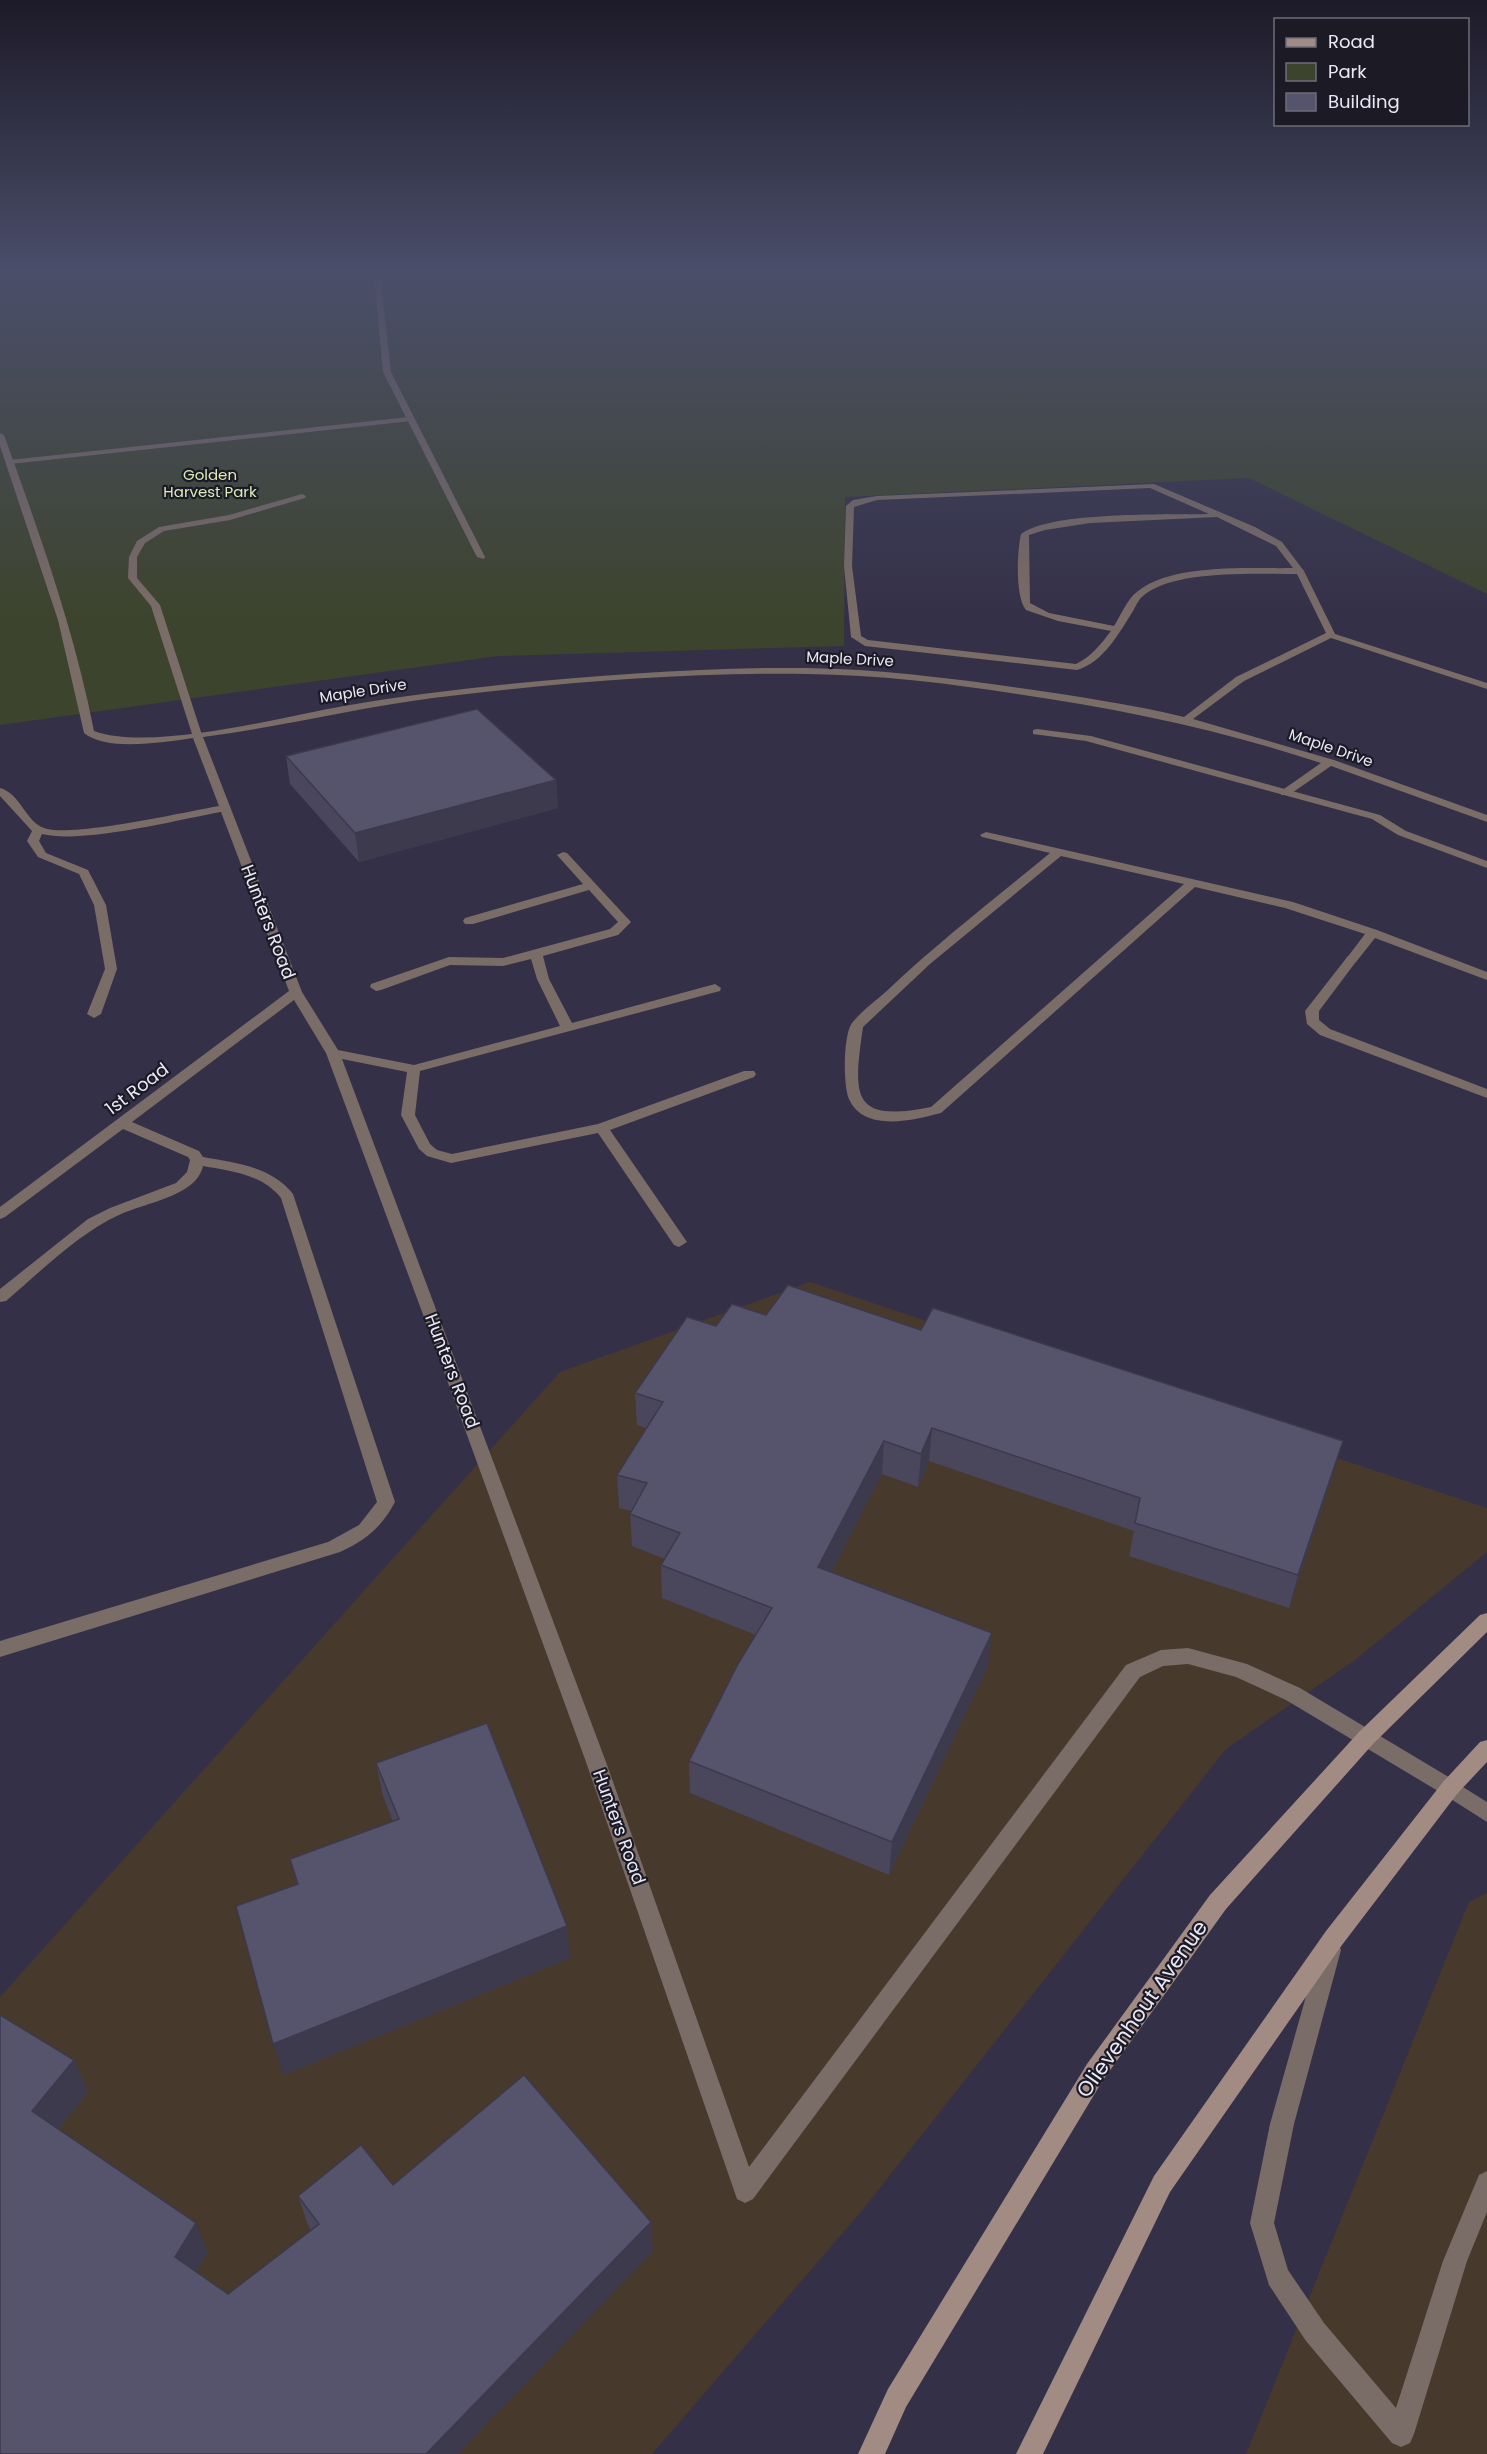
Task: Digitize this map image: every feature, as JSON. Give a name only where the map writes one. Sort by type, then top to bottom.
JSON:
[{"type":"street","points":[[395,390],[481,557]]},
{"type":"street","points":[[10,462],[409,419]]},
{"type":"street","points":[[0,435],[44,558],[73,660],[89,733],[98,740],[139,740],[197,735]]},
{"type":"street","points":[[1300,571],[1205,574],[1160,584],[1141,592],[1117,629],[1089,661],[1077,667],[876,645],[856,637],[848,566],[850,506],[855,502],[877,498],[1143,485],[1158,488],[1216,516],[1252,529],[1279,544],[1300,571],[1331,631],[1330,635]]},
{"type":"street","name":"Hunters Road","points":[[302,496],[230,517],[162,529],[141,542],[133,556],[132,578],[155,605],[197,735],[296,992],[333,1053],[524,1564],[679,1990],[745,2191],[1133,1671],[1161,1658],[1188,1656],[1240,1670],[1293,1694],[1366,1738]]},
{"type":"street","points":[[1117,629],[1046,615],[1029,608],[1024,602],[1023,543],[1025,534],[1039,529],[1085,521],[1216,516]]},
{"type":"street","points":[[1186,720],[1240,679],[1330,635],[1487,686]]},
{"type":"street","name":"Maple Drive","points":[[197,735],[342,709],[451,693],[629,676],[808,671],[888,676],[972,684],[1186,720],[1330,762],[1487,819]]},
{"type":"street","points":[[1037,732],[1087,738],[1376,818],[1402,833],[1487,865]]},
{"type":"street","points":[[1285,793],[1330,762]]},
{"type":"street","points":[[0,791],[10,796],[38,830],[62,834],[224,808]]},
{"type":"street","points":[[38,830],[33,841],[42,855],[84,872],[100,905],[111,969],[94,1014]]},
{"type":"street","points":[[986,835],[1289,905],[1373,933],[1487,976]]},
{"type":"street","points":[[1059,852],[926,961],[857,1026],[850,1089],[856,1104],[870,1114],[888,1118],[918,1115],[936,1110],[1194,882]]},
{"type":"street","points":[[376,987],[449,961],[503,962],[614,932],[621,928],[625,922],[563,855]]},
{"type":"street","points":[[469,921],[592,885]]},
{"type":"street","points":[[1373,933],[1312,1011],[1312,1021],[1325,1032],[1487,1094]]},
{"type":"street","points":[[537,954],[543,980],[568,1028]]},
{"type":"street","points":[[333,1053],[414,1069],[715,988]]},
{"type":"street","name":"1st Road","points":[[0,1214],[296,992]]},
{"type":"street","points":[[414,1069],[408,1115],[424,1146],[441,1157],[451,1159],[602,1128],[749,1074]]},
{"type":"street","points":[[0,1297],[93,1222],[115,1210],[181,1186],[194,1174],[197,1160],[194,1154],[122,1123]]},
{"type":"street","points":[[602,1128],[679,1242]]},
{"type":"street","points":[[0,1648],[334,1547],[356,1537],[372,1526],[386,1502],[288,1197],[282,1186],[270,1178],[197,1160]]},
{"type":"street","name":"Olievenhout Avenue","points":[[871,2454],[897,2398],[1095,2072],[1218,1902],[1366,1738],[1487,1620]]},
{"type":"street","points":[[1366,1738],[1487,1813]]},
{"type":"street","points":[[1029,2454],[1162,2184],[1334,1938],[1450,1788],[1487,1748]]},
{"type":"street","points":[[1334,1938],[1282,2124],[1262,2223],[1278,2276],[1315,2332],[1401,2434],[1455,2260],[1487,2183]]},
{"type":"shaded area","points":[[810,1282],[1487,1508],[1487,1552],[1355,1660],[1226,1749],[861,2212],[652,2454],[0,2454],[0,1997],[560,1372]]},
{"type":"shaded area","points":[[1487,1893],[1487,2454],[1246,2454],[1469,1902]]},
{"type":"green space","name":"Golden Harvest Park","points":[[0,390],[1487,390],[1487,594],[1249,478],[845,497],[844,646],[498,656],[0,725]]},
{"type":"building","points":[[477,709],[556,780],[355,833],[286,756]]},
{"type":"building","points":[[788,1285],[921,1330],[933,1308],[1343,1441],[1298,1575],[1135,1523],[1140,1498],[932,1428],[921,1454],[884,1441],[818,1567],[992,1633],[892,1842],[689,1761],[738,1664],[772,1608],[661,1565],[680,1533],[630,1514],[647,1483],[617,1475],[663,1402],[635,1393],[687,1317],[716,1326],[732,1304],[766,1315]]},
{"type":"building","points":[[487,1723],[567,1926],[273,2044],[236,1906],[298,1884],[290,1859],[399,1819],[376,1763]]},
{"type":"building","points":[[0,2015],[74,2060],[32,2111],[196,2223],[175,2257],[228,2294],[319,2224],[298,2196],[361,2145],[393,2185],[524,2075],[651,2222],[426,2454],[0,2454]]}]
